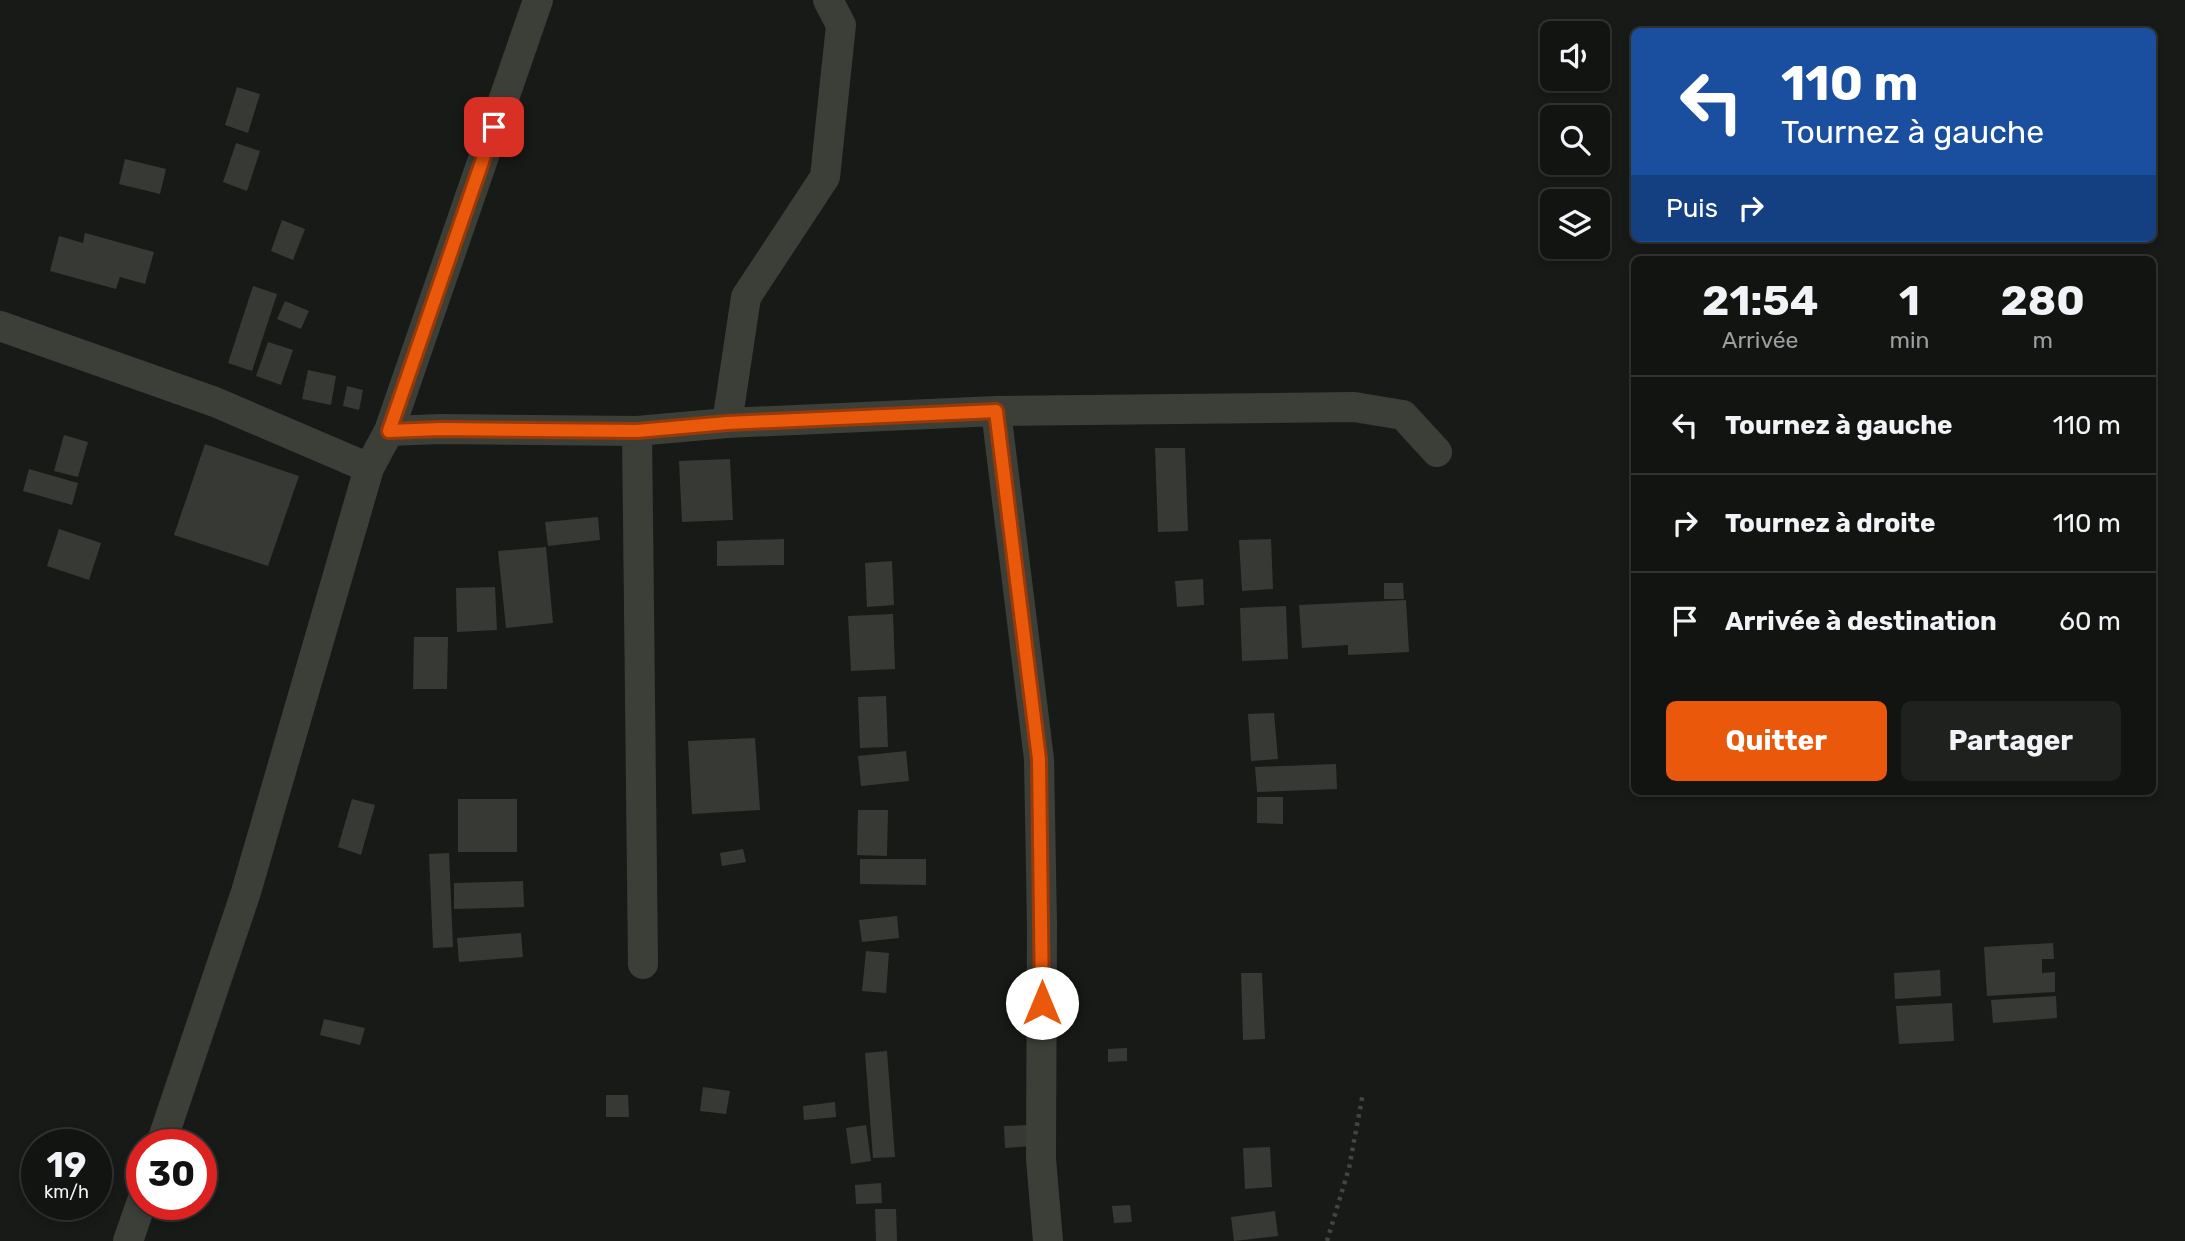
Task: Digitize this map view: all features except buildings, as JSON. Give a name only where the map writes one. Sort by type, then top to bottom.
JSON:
[{"type":"street","points":[[166,1129],[246,892],[369,468],[389,431],[538,0]]},
{"type":"street","points":[[727,423],[746,297],[825,177],[841,25],[828,0]]},
{"type":"street","points":[[0,326],[215,402],[369,468]]},
{"type":"street","points":[[389,431],[637,431],[727,423],[996,411],[1354,407],[1403,415],[1437,452]]},
{"type":"street","points":[[996,411],[1039,759],[1042,925],[1041,1159],[1048,1241]]},
{"type":"street","points":[[637,431],[643,964]]},
{"type":"street","points":[[128,1241],[135,1220]]},
{"type":"path","points":[[1327,1241],[1349,1168],[1363,1093]]},
{"type":"route","points":[[494,127],[389,431],[637,431],[727,423],[996,411],[1039,759],[1042,1003]]}]
